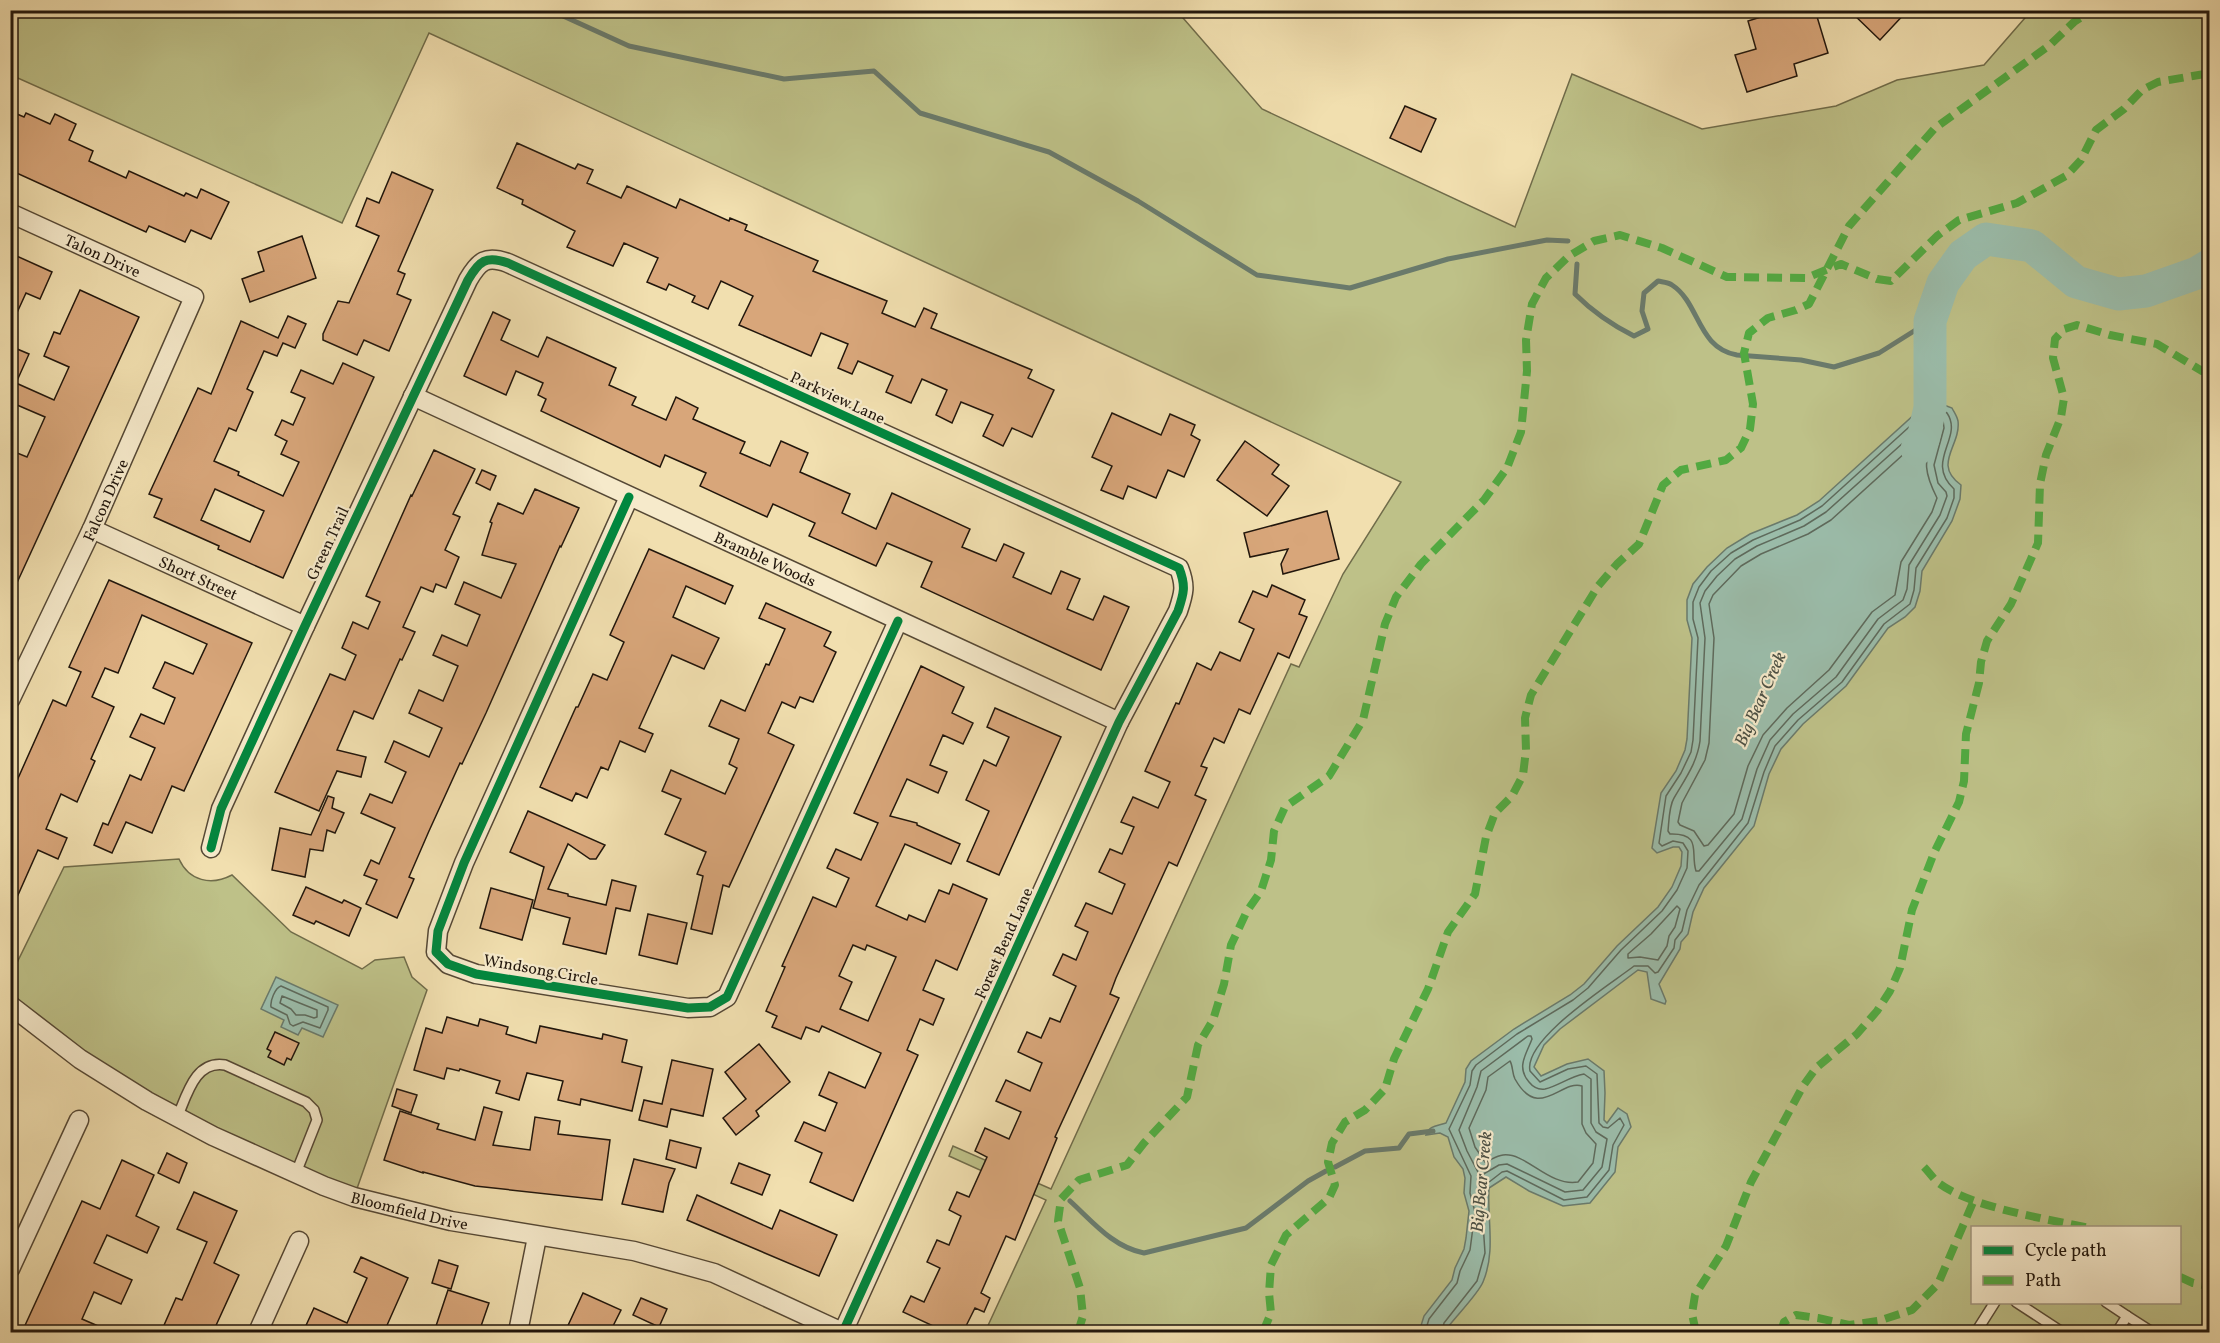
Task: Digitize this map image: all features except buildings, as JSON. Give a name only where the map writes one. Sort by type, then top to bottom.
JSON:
[{"type":"street","name":"Talon Drive","points":[[10,213],[194,297]]},
{"type":"street","name":"Parkview Lane","points":[[485,260],[495,258],[508,263],[1179,568]]},
{"type":"street","name":"Green Trail","points":[[212,848],[221,809],[304,626],[468,280],[475,267],[485,260]]},
{"type":"street","name":"Falcon Drive","points":[[10,700],[92,529],[194,297]]},
{"type":"street","name":"Bramble Woods","points":[[413,396],[1119,722]]},
{"type":"street","name":"Windsong Circle","points":[[629,497],[464,863],[438,931],[436,952],[448,964],[476,974],[688,1008],[710,1007],[727,997],[898,621]]},
{"type":"street","name":"Short Street","points":[[92,529],[304,626]]},
{"type":"street","name":"Forest Bend Lane","points":[[842,1332],[1119,722],[1178,611],[1183,597],[1184,583],[1179,568]]},
{"type":"street","name":"Bloomfield Drive","points":[[10,1005],[46,1034],[114,1082],[177,1118],[354,1197],[451,1221],[537,1237],[634,1251],[714,1273],[842,1332]]},
{"type":"street","points":[[10,1269],[79,1120]]},
{"type":"street","points":[[518,1332],[537,1237]]},
{"type":"street","points":[[258,1332],[299,1241]]},
{"type":"lane","points":[[177,1118],[197,1075],[205,1067],[215,1063],[225,1065],[306,1102],[314,1110],[317,1120],[296,1173]]},
{"type":"lane","points":[[1976,1332],[1994,1304]]},
{"type":"lane","points":[[2019,1304],[2062,1332]]},
{"type":"lane","points":[[2109,1304],[2152,1332]]},
{"type":"lane","points":[[2117,1332],[2127,1316]]},
{"type":"green space","points":[[11,11],[1177,11],[1262,109],[1515,227],[1572,74],[1702,129],[1836,106],[1897,80],[1984,65],[2031,11],[2209,11],[2209,1332],[985,1332],[1046,1200],[949,1156],[953,1146],[1051,1189],[1291,664],[1299,667],[1343,574],[1401,482],[429,33],[342,223],[11,75]]},
{"type":"green space","points":[[179,859],[189,872],[201,879],[209,881],[232,875],[291,932],[362,969],[375,960],[404,957],[412,977],[427,990],[354,1197],[213,1136],[11,1005],[10,977],[64,867]]},
{"type":"water","points":[[1944,405],[1952,408],[1958,421],[1956,439],[1948,462],[1949,470],[1961,485],[1960,499],[1952,521],[1922,571],[1920,591],[1915,607],[1888,628],[1846,686],[1803,724],[1781,749],[1769,774],[1754,826],[1704,888],[1693,912],[1688,934],[1681,942],[1680,949],[1659,984],[1666,1001],[1665,1004],[1651,999],[1647,972],[1638,970],[1560,1029],[1544,1045],[1534,1067],[1541,1076],[1567,1064],[1588,1059],[1604,1071],[1604,1120],[1607,1123],[1618,1108],[1627,1114],[1631,1127],[1618,1147],[1615,1172],[1590,1203],[1563,1206],[1529,1191],[1506,1177],[1489,1188],[1490,1247],[1483,1282],[1448,1327],[1447,1332],[1419,1332],[1424,1316],[1452,1280],[1464,1249],[1469,1211],[1464,1193],[1463,1169],[1454,1157],[1448,1137],[1440,1133],[1426,1135],[1427,1132],[1434,1126],[1446,1123],[1465,1082],[1466,1069],[1471,1061],[1514,1029],[1584,984],[1617,946],[1658,907],[1672,887],[1681,866],[1682,852],[1679,847],[1657,853],[1652,848],[1661,793],[1676,771],[1687,739],[1692,638],[1687,620],[1687,600],[1693,584],[1727,548],[1750,534],[1797,515],[1819,501],[1916,413]]},
{"type":"water","points":[[276,977],[338,1005],[323,1037],[302,1028],[298,1035],[281,1027],[284,1020],[261,1009]]},
{"type":"waterway","points":[[550,10],[629,46],[784,79],[874,71],[920,113],[1049,152],[1138,201],[1257,275],[1350,288],[1448,259],[1547,240],[1568,241]]},
{"type":"waterway","name":"Big Bear Creek","points":[[1917,449],[1923,439],[1930,408],[1930,321],[1943,283],[1963,255],[1986,239],[2032,246],[2076,282],[2118,294],[2146,291],[2197,273],[2210,265]]},
{"type":"waterway","points":[[1577,264],[1575,294],[1618,327],[1634,336],[1648,329],[1642,311],[1644,293],[1658,281],[1667,283],[1681,293],[1706,335],[1714,344],[1724,351],[1737,355],[1801,360],[1834,367],[1879,353],[1930,321]]},
{"type":"waterway","points":[[1335,1167],[1365,1151],[1399,1148],[1409,1134],[1433,1131]]},
{"type":"waterway","points":[[1070,1201],[1113,1239],[1144,1253],[1246,1228],[1308,1181],[1326,1171]]},
{"type":"marked path","points":[[1263,1332],[1271,1313],[1269,1293],[1271,1265],[1286,1235],[1329,1198],[1335,1185],[1328,1162],[1332,1143],[1345,1122],[1365,1110],[1385,1089],[1394,1059],[1428,989],[1448,932],[1475,894],[1486,837],[1495,813],[1512,796],[1523,775],[1526,750],[1525,718],[1531,695],[1598,586],[1639,544],[1663,485],[1681,470],[1726,460],[1741,448],[1750,429],[1753,404],[1744,353],[1749,333],[1768,318],[1809,304],[1849,226],[1935,128],[2050,45],[2074,22],[2092,10]]},
{"type":"marked path","points":[[1078,1332],[1083,1316],[1080,1288],[1058,1221],[1061,1199],[1079,1180],[1127,1165],[1144,1143],[1187,1097],[1198,1045],[1213,1020],[1224,984],[1231,945],[1247,911],[1261,891],[1271,860],[1274,831],[1285,807],[1329,776],[1363,720],[1385,624],[1396,597],[1421,564],[1484,500],[1507,468],[1521,432],[1527,371],[1526,340],[1532,304],[1546,278],[1569,256],[1594,241],[1620,235],[1662,248],[1727,277],[1806,278],[1841,264],[1877,279],[1891,281],[1937,236],[1959,220],[2017,203],[2066,176],[2081,160],[2096,130],[2124,109],[2142,90],[2158,82],[2210,73]]},
{"type":"marked path","points":[[1696,1332],[1692,1314],[1695,1295],[1726,1246],[1751,1182],[1803,1086],[1816,1068],[1857,1034],[1877,1011],[1890,991],[1900,968],[1912,910],[1934,853],[1959,802],[1964,781],[1966,734],[1987,641],[2011,604],[2038,543],[2040,484],[2046,455],[2061,417],[2064,398],[2053,358],[2055,339],[2064,329],[2077,325],[2110,335],[2157,344],[2202,371],[2210,371]]},
{"type":"marked path","points":[[1924,1167],[1940,1184],[1971,1200],[2011,1212],[2079,1226]]},
{"type":"marked path","points":[[1781,1332],[1784,1322],[1796,1315],[1849,1325],[1878,1321],[1912,1310],[1938,1284],[1974,1200]]},
{"type":"marked path","points":[[2181,1277],[2193,1283],[2210,1286]]},
{"type":"cycle path","points":[[211,848],[221,809],[305,626],[468,280],[484,261],[494,260],[508,263],[1179,568],[1183,590],[1178,611],[1119,722],[843,1332]]},
{"type":"cycle path","points":[[629,497],[464,863],[438,931],[436,952],[448,964],[476,974],[688,1008],[710,1007],[727,997],[898,621]]}]
